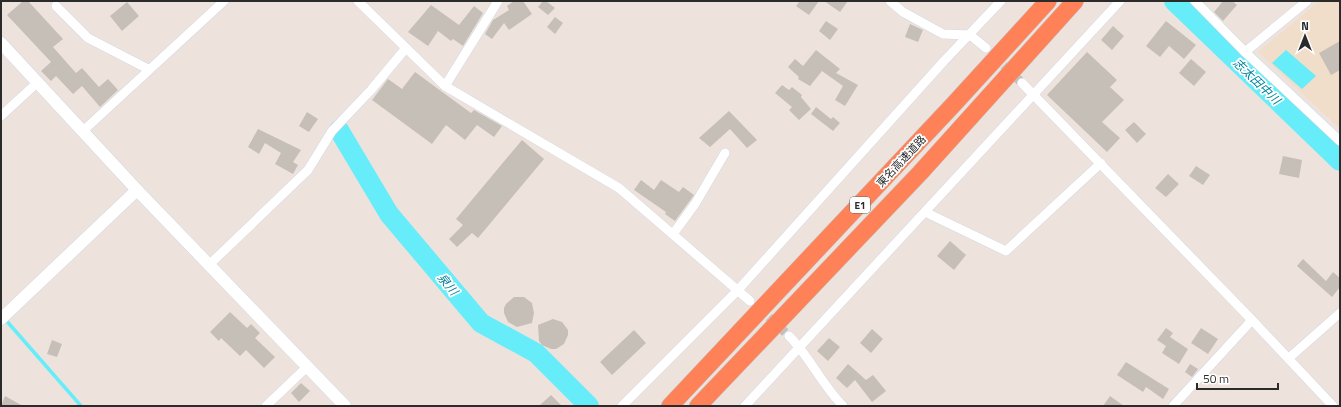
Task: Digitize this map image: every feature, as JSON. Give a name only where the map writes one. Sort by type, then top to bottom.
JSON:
[{"type":"highway","name":"東名高速道路","points":[[670,406],[942,117],[1048,1]]},
{"type":"highway","name":"東名高速道路","points":[[698,406],[920,173],[1075,1]]},
{"type":"street","points":[[84,130],[148,69],[224,1]]},
{"type":"street","points":[[358,1],[445,86],[620,188],[750,301]]},
{"type":"street","points":[[445,86],[498,1]]},
{"type":"street","points":[[890,1],[903,12],[944,34],[970,35],[986,48]]},
{"type":"street","points":[[622,406],[738,290],[944,61],[1001,1]]},
{"type":"street","points":[[745,406],[1120,1]]},
{"type":"street","points":[[1195,1],[1245,52],[1340,141]]},
{"type":"street","points":[[1245,52],[1307,1]]},
{"type":"street","points":[[56,6],[88,38],[148,69]]},
{"type":"street","points":[[1,43],[84,130],[137,190],[346,406]]},
{"type":"street","points":[[209,265],[308,170],[332,131],[371,90],[406,48]]},
{"type":"street","points":[[1,116],[38,82]]},
{"type":"street","points":[[1022,83],[1034,93],[1334,406]]},
{"type":"street","points":[[673,234],[695,204],[725,154]]},
{"type":"street","points":[[925,212],[1006,251],[1101,163]]},
{"type":"street","points":[[1,319],[137,190]]},
{"type":"street","points":[[1289,358],[1340,313]]},
{"type":"street","points":[[1173,406],[1252,320]]},
{"type":"street","points":[[789,336],[801,347],[835,398],[843,406]]},
{"type":"street","points":[[266,406],[308,366]]},
{"type":"shaded area","points":[[1319,1],[1340,1],[1340,129],[1258,52]]},
{"type":"water","points":[[1286,50],[1316,76],[1302,89],[1272,63]]},
{"type":"building","points":[[23,1],[28,1],[63,39],[53,47],[76,73],[82,68],[99,87],[108,79],[118,90],[100,107],[82,86],[73,94],[56,76],[51,81],[41,71],[51,62],[7,15]]},
{"type":"building","points":[[514,1],[523,1],[532,14],[509,30],[504,23],[492,39],[485,34],[493,20],[509,10],[507,6]]},
{"type":"building","points":[[543,1],[546,1],[555,8],[548,15],[538,7]]},
{"type":"building","points":[[800,1],[819,1],[809,15],[796,6]]},
{"type":"building","points":[[824,1],[848,1],[840,12]]},
{"type":"building","points":[[1223,1],[1232,1],[1237,5],[1223,21],[1214,12]]},
{"type":"building","points":[[127,2],[139,16],[122,31],[110,16]]},
{"type":"building","points":[[431,5],[459,25],[474,6],[483,13],[463,46],[453,39],[451,41],[438,31],[428,46],[408,32]]},
{"type":"building","points":[[555,17],[563,23],[555,34],[547,27]]},
{"type":"building","points":[[826,21],[838,29],[830,40],[819,31]]},
{"type":"building","points":[[1166,21],[1196,45],[1184,59],[1169,46],[1160,57],[1146,46]]},
{"type":"building","points":[[910,24],[923,30],[918,42],[905,37]]},
{"type":"building","points":[[1113,26],[1124,36],[1112,50],[1101,40]]},
{"type":"building","points":[[1340,41],[1340,70],[1331,75],[1319,53]]},
{"type":"building","points":[[816,50],[840,69],[836,73],[858,85],[845,106],[835,100],[843,86],[822,71],[810,86],[798,79],[799,77],[788,67],[795,59],[803,66]]},
{"type":"building","points":[[1087,52],[1117,80],[1110,87],[1124,100],[1102,122],[1120,138],[1107,152],[1047,95]]},
{"type":"building","points":[[1191,59],[1206,72],[1194,86],[1179,73]]},
{"type":"building","points":[[415,72],[471,113],[474,110],[502,126],[494,137],[477,125],[465,140],[446,125],[432,144],[372,100],[388,79],[402,89]]},
{"type":"building","points":[[782,85],[789,90],[792,87],[802,95],[801,97],[811,109],[799,120],[789,110],[792,107],[775,93]]},
{"type":"building","points":[[816,107],[831,119],[833,117],[840,123],[833,131],[811,114]]},
{"type":"building","points":[[729,111],[757,140],[747,148],[730,129],[710,147],[699,138]]},
{"type":"building","points":[[307,112],[318,119],[309,132],[299,126]]},
{"type":"building","points":[[1134,122],[1146,134],[1137,143],[1125,130]]},
{"type":"building","points":[[258,129],[301,150],[293,162],[298,165],[293,174],[275,164],[281,153],[265,143],[259,154],[248,147]]},
{"type":"building","points":[[522,140],[544,159],[478,238],[472,233],[457,247],[449,239],[463,225],[456,219]]},
{"type":"building","points":[[1283,156],[1302,160],[1299,178],[1279,174]]},
{"type":"building","points":[[1196,166],[1210,175],[1203,185],[1189,176]]},
{"type":"building","points":[[1168,174],[1179,184],[1166,197],[1155,188]]},
{"type":"building","points":[[641,180],[654,190],[661,180],[679,192],[683,187],[694,195],[675,221],[665,214],[666,212],[634,190]]},
{"type":"building","points":[[950,241],[966,255],[954,270],[937,256]]},
{"type":"building","points":[[1303,259],[1326,281],[1333,272],[1340,278],[1340,287],[1332,297],[1297,266]]},
{"type":"building","points":[[514,297],[524,297],[532,303],[534,313],[532,323],[517,327],[508,322],[504,313],[504,308],[506,304]]},
{"type":"building","points":[[230,312],[247,328],[251,324],[260,333],[255,338],[275,357],[264,368],[246,350],[240,356],[221,338],[219,341],[210,332]]},
{"type":"building","points":[[553,319],[562,322],[568,330],[568,335],[564,344],[556,349],[551,349],[542,345],[539,341],[538,325]]},
{"type":"building","points":[[1166,328],[1173,333],[1170,337],[1188,349],[1179,364],[1162,353],[1166,346],[1157,340]]},
{"type":"building","points":[[1201,328],[1218,339],[1208,354],[1191,343]]},
{"type":"building","points":[[872,329],[883,339],[871,353],[860,343]]},
{"type":"building","points":[[634,330],[646,343],[612,375],[600,362]]},
{"type":"building","points":[[829,338],[840,347],[828,361],[817,351]]},
{"type":"building","points":[[52,340],[62,344],[57,357],[47,354]]},
{"type":"building","points":[[1126,362],[1169,389],[1163,399],[1146,387],[1143,392],[1117,375]]},
{"type":"building","points":[[848,364],[866,380],[873,375],[886,391],[872,402],[855,380],[847,388],[836,378]]},
{"type":"building","points":[[1190,364],[1198,369],[1192,377],[1185,372]]},
{"type":"building","points":[[301,383],[310,391],[299,402],[291,393]]},
{"type":"building","points":[[551,395],[562,406],[539,406]]},
{"type":"building","points":[[5,396],[23,406],[1,406]]},
{"type":"building","points":[[1110,396],[1124,406],[1103,406]]},
{"type":"waterway","name":"志太田中川","points":[[1174,1],[1340,161]]},
{"type":"waterway","name":"泉川","points":[[339,130],[389,214],[481,323],[536,353],[589,406]]},
{"type":"waterway","points":[[4,318],[81,406]]},
{"type":"tunnel","points":[[994,56],[1022,83]]},
{"type":"tunnel","points":[[759,308],[789,336]]}]
